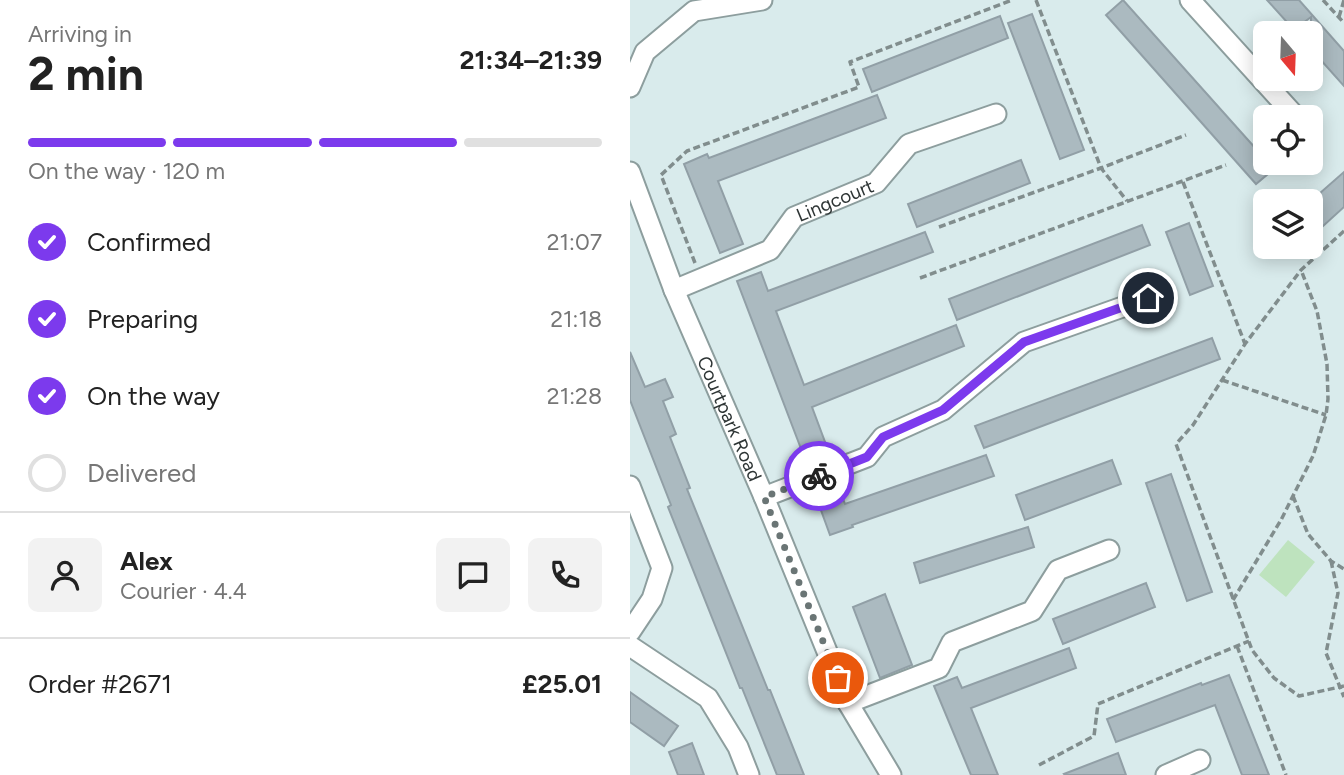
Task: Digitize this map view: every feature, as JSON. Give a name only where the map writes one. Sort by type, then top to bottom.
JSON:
[{"type":"street","points":[[630,87],[645,52],[694,11],[762,0]]},
{"type":"street","points":[[1190,0],[1285,105]]},
{"type":"street","name":"Lingcourt","points":[[674,290],[770,250],[794,217],[876,183],[909,144],[996,114]]},
{"type":"street","name":"Courtpark Road","points":[[630,172],[674,290],[764,497],[848,703],[891,775]]},
{"type":"street","points":[[764,497],[867,457],[883,437],[943,410],[1024,342],[1148,298]]},
{"type":"street","points":[[630,486],[662,568],[652,599],[630,632]]},
{"type":"street","points":[[848,703],[939,668],[952,642],[1032,611],[1058,570],[1109,550]]},
{"type":"street","points":[[630,646],[708,698],[738,747],[749,775]]},
{"type":"street","points":[[1166,775],[1200,760]]},
{"type":"path","points":[[701,279],[661,175],[687,151],[859,87],[850,62],[1012,0]]},
{"type":"path","points":[[1036,0],[1101,168],[1127,202]]},
{"type":"path","points":[[1323,0],[1344,23]]},
{"type":"path","points":[[1339,17],[1344,0]]},
{"type":"path","points":[[939,227],[1186,135]]},
{"type":"path","points":[[920,278],[1226,166]]},
{"type":"path","points":[[1183,181],[1245,344]]},
{"type":"path","points":[[1342,686],[1299,696],[1274,678],[1252,650],[1176,444],[1193,425],[1245,344],[1301,270],[1344,231]]},
{"type":"path","points":[[1233,600],[1281,520],[1313,456],[1326,415],[1327,364],[1317,311],[1301,270]]},
{"type":"path","points":[[1222,380],[1326,415]]},
{"type":"path","points":[[1293,496],[1308,534],[1331,561],[1344,569]]},
{"type":"path","points":[[1331,561],[1338,593],[1326,653],[1342,686],[1344,697]]},
{"type":"path","points":[[1039,765],[1094,736],[1098,704],[1249,641]]},
{"type":"path","points":[[1237,646],[1286,775]]},
{"type":"green space","points":[[1288,540],[1315,562],[1286,597],[1259,575]]},
{"type":"building","points":[[1123,0],[1253,146],[1253,175],[1267,175],[1256,184],[1106,15]]},
{"type":"building","points":[[1267,0],[1299,0],[1318,21],[1311,21],[1311,17],[1306,21],[1286,21]]},
{"type":"building","points":[[1032,14],[1084,150],[1060,159],[1008,23]]},
{"type":"building","points":[[1000,16],[1008,38],[872,92],[863,69]]},
{"type":"building","points":[[1323,27],[1344,51],[1344,86],[1323,62]]},
{"type":"building","points":[[877,95],[886,118],[718,181],[743,244],[720,253],[684,164],[707,154],[709,158]]},
{"type":"building","points":[[1021,160],[1030,183],[917,227],[908,204]]},
{"type":"building","points":[[1344,172],[1344,207],[1323,226],[1323,190]]},
{"type":"building","points":[[1189,223],[1213,286],[1190,295],[1166,232]]},
{"type":"building","points":[[1142,225],[1150,245],[957,320],[949,299]]},
{"type":"building","points":[[925,232],[933,252],[776,311],[804,385],[956,325],[964,346],[812,407],[831,458],[808,467],[737,281],[761,272],[768,291]]},
{"type":"building","points":[[1212,338],[1220,359],[984,448],[975,426]]},
{"type":"building","points":[[630,352],[645,387],[665,379],[673,397],[663,401],[676,434],[670,437],[690,488],[687,489],[804,775],[777,775],[740,688],[668,507],[671,505],[630,400]]},
{"type":"building","points":[[986,455],[994,476],[830,535],[814,491],[836,482],[845,504]]},
{"type":"building","points":[[1112,460],[1121,484],[1025,520],[1016,495]]},
{"type":"building","points":[[1171,474],[1212,592],[1187,601],[1146,483]]},
{"type":"building","points":[[1028,527],[1034,547],[920,583],[914,563]]},
{"type":"building","points":[[1146,583],[1155,607],[1063,644],[1053,619]]},
{"type":"building","points":[[885,594],[912,665],[880,678],[853,607]]},
{"type":"building","points":[[1069,648],[1076,668],[971,708],[998,775],[971,775],[934,686],[957,677],[962,688]]},
{"type":"building","points":[[1229,675],[1269,775],[1242,775],[1215,705],[1116,742],[1107,719]]},
{"type":"building","points":[[630,692],[678,726],[664,746],[630,722]]},
{"type":"building","points":[[692,743],[704,775],[678,775],[669,752]]},
{"type":"building","points":[[1118,753],[1126,775],[1064,774]]},
{"type":"way so far","points":[[819,476],[764,497],[838,678]]},
{"type":"route","points":[[819,476],[867,457],[883,437],[943,410],[1024,342],[1148,298]]}]
